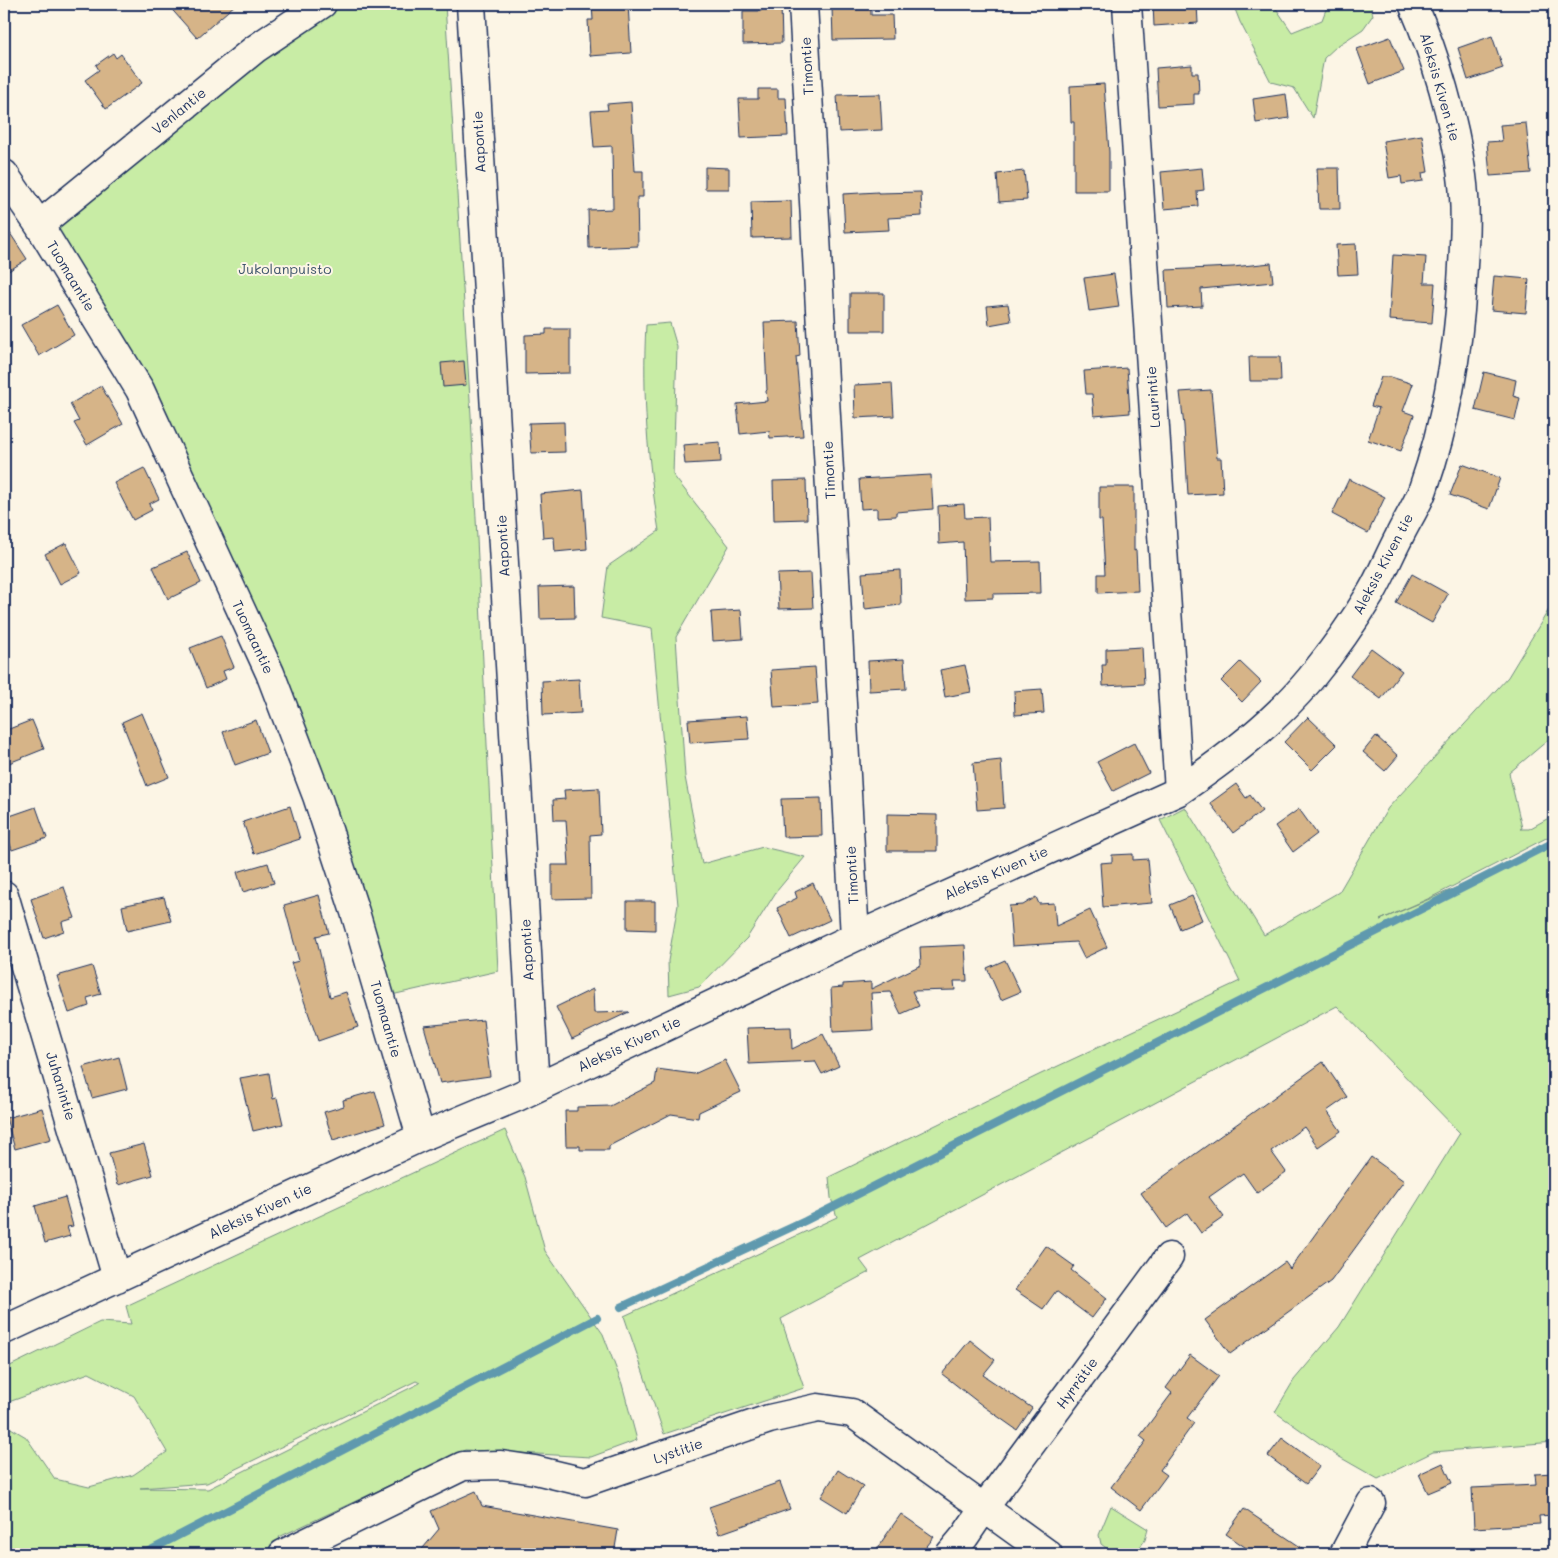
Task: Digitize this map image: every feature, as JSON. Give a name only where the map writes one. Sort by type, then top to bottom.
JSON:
[{"type":"street","name":"Venlantie","points":[[39,224],[255,49],[322,4]]},
{"type":"street","name":"Aapontie","points":[[470,4],[535,1088]]},
{"type":"street","name":"Timontie","points":[[803,4],[856,937]]},
{"type":"street","name":"Laurintie","points":[[1127,4],[1178,791]]},
{"type":"street","name":"Aleksis Kiven tie","points":[[4,1330],[421,1137],[535,1088],[856,937],[1178,791],[1220,763],[1266,724],[1310,679],[1371,593],[1422,491],[1442,426],[1454,368],[1462,297],[1465,217],[1462,176],[1452,121],[1434,62],[1413,4]]},
{"type":"street","name":"Tuomaantie","points":[[4,174],[39,224],[140,390],[270,673],[317,796],[355,912],[421,1137]]},
{"type":"street","name":"Juhanintie","points":[[4,895],[117,1278]]},
{"type":"street","name":"Hyrrätie","points":[[950,1554],[966,1536],[984,1508],[1169,1258]]},
{"type":"street","name":"Lystitie","points":[[283,1554],[463,1466],[501,1465],[535,1470],[585,1482],[769,1419],[818,1408],[852,1413],[1048,1554]]},
{"type":"street","points":[[1344,1554],[1371,1503]]},
{"type":"green space","name":"Jukolanpuisto","points":[[359,4],[445,4],[471,415],[498,971],[387,996],[279,668],[53,230],[257,60],[339,8]]},
{"type":"green space","points":[[1233,4],[1273,4],[1292,32],[1322,20],[1328,4],[1370,4],[1373,15],[1363,29],[1337,46],[1324,58],[1313,118],[1294,88],[1271,82],[1240,22]]},
{"type":"green space","points":[[670,323],[677,347],[673,475],[729,546],[676,637],[685,777],[702,864],[763,847],[805,857],[776,892],[747,938],[699,987],[669,995],[668,961],[678,905],[652,628],[601,618],[608,566],[659,531],[645,403],[646,325]]},
{"type":"green space","points":[[1554,601],[1554,735],[1509,773],[1522,828],[1520,829],[1529,829],[1554,815],[1554,834],[1430,898],[1380,920],[1554,846],[1554,1442],[1433,1452],[1378,1479],[1336,1455],[1275,1412],[1294,1380],[1339,1327],[1460,1133],[1337,1006],[860,1260],[869,1272],[781,1319],[804,1388],[664,1434],[624,1316],[837,1217],[831,1198],[829,1177],[1041,1074],[1240,981],[1160,820],[1185,807],[1264,935],[1339,892],[1388,808],[1508,677]]},
{"type":"green space","points":[[505,1130],[525,1177],[545,1251],[603,1334],[622,1384],[637,1440],[591,1457],[465,1450],[279,1537],[287,1554],[4,1554],[4,1424],[26,1437],[55,1479],[89,1487],[133,1475],[167,1452],[134,1396],[89,1373],[6,1403],[4,1412],[4,1369],[100,1322],[131,1324],[126,1306]],"holes":[[[416,1381],[420,1383],[208,1489],[140,1488],[207,1483]]]},
{"type":"green space","points":[[1111,1506],[1148,1529],[1145,1540],[1135,1554],[1114,1554],[1101,1544],[1099,1535]]},
{"type":"building","points":[[167,4],[236,4],[197,38]]},
{"type":"building","points":[[592,4],[628,4],[631,53],[590,56],[588,20],[593,20]]},
{"type":"building","points":[[761,4],[781,4],[782,43],[743,44],[743,11],[761,11]]},
{"type":"building","points":[[1153,4],[1197,4],[1198,23],[1154,26]]},
{"type":"building","points":[[871,6],[871,15],[892,15],[893,39],[833,40],[832,7]]},
{"type":"building","points":[[1492,36],[1503,68],[1468,80],[1458,48]]},
{"type":"building","points":[[1390,37],[1404,71],[1370,84],[1357,49]]},
{"type":"building","points":[[113,53],[116,58],[121,54],[142,83],[106,109],[85,80],[99,70],[96,65]]},
{"type":"building","points":[[1192,65],[1192,73],[1198,73],[1199,94],[1194,94],[1194,104],[1158,106],[1156,68]]},
{"type":"building","points":[[1104,84],[1109,152],[1109,191],[1074,191],[1074,122],[1071,122],[1070,86]]},
{"type":"building","points":[[758,89],[778,89],[778,98],[786,98],[788,136],[741,138],[739,99],[758,99]]},
{"type":"building","points":[[880,94],[882,130],[839,132],[837,95]]},
{"type":"building","points":[[1286,94],[1289,118],[1256,123],[1253,99]]},
{"type":"building","points":[[631,102],[635,171],[643,171],[643,197],[637,197],[638,246],[589,248],[588,210],[613,209],[612,146],[594,147],[591,111],[608,110],[607,104]]},
{"type":"building","points":[[1526,123],[1531,173],[1490,176],[1487,142],[1502,141],[1500,125]]},
{"type":"building","points":[[1422,135],[1428,172],[1422,173],[1423,181],[1402,184],[1401,176],[1389,178],[1383,141]]},
{"type":"building","points":[[705,167],[729,168],[729,189],[705,189]]},
{"type":"building","points":[[1202,168],[1204,190],[1197,191],[1198,206],[1164,209],[1161,172]]},
{"type":"building","points":[[1317,168],[1339,168],[1340,209],[1319,209]]},
{"type":"building","points":[[1024,171],[1027,200],[999,202],[997,174]]},
{"type":"building","points":[[921,192],[922,216],[888,218],[889,230],[845,232],[843,194]]},
{"type":"building","points":[[791,201],[792,237],[752,238],[751,202]]},
{"type":"building","points":[[4,224],[27,259],[4,274]]},
{"type":"building","points":[[1356,244],[1358,274],[1338,275],[1336,245]]},
{"type":"building","points":[[1393,255],[1426,257],[1424,283],[1435,283],[1432,323],[1389,320]]},
{"type":"building","points":[[1271,263],[1273,282],[1201,289],[1202,306],[1168,308],[1166,270]]},
{"type":"building","points":[[1114,274],[1119,307],[1089,311],[1084,278]]},
{"type":"building","points":[[1494,276],[1529,279],[1526,313],[1491,310]]},
{"type":"building","points":[[850,293],[884,293],[884,331],[850,331]]},
{"type":"building","points":[[1008,304],[1011,321],[989,325],[987,306]]},
{"type":"building","points":[[57,305],[74,335],[39,356],[21,325]]},
{"type":"building","points":[[798,321],[800,356],[796,357],[803,436],[770,438],[769,431],[740,434],[737,404],[767,401],[764,322]]},
{"type":"building","points":[[546,329],[570,329],[570,373],[525,374],[525,335],[546,334]]},
{"type":"building","points":[[1249,357],[1280,357],[1281,381],[1250,381]]},
{"type":"building","points":[[464,361],[466,385],[443,387],[441,363]]},
{"type":"building","points":[[1127,368],[1130,413],[1094,416],[1092,394],[1086,394],[1084,371]]},
{"type":"building","points":[[1484,372],[1516,380],[1513,396],[1520,398],[1515,420],[1475,410]]},
{"type":"building","points":[[1381,377],[1391,377],[1413,384],[1403,411],[1414,415],[1401,451],[1368,440],[1379,408],[1371,406]]},
{"type":"building","points":[[892,383],[894,416],[855,418],[854,385]]},
{"type":"building","points":[[101,386],[123,424],[87,445],[74,423],[79,421],[70,404]]},
{"type":"building","points":[[1211,390],[1217,458],[1221,458],[1223,493],[1188,495],[1180,392]]},
{"type":"building","points":[[564,422],[565,452],[531,453],[529,423]]},
{"type":"building","points":[[720,442],[721,462],[685,464],[683,445]]},
{"type":"building","points":[[1462,464],[1500,478],[1489,509],[1450,495]]},
{"type":"building","points":[[144,468],[159,499],[149,504],[152,510],[133,520],[114,483]]},
{"type":"building","points":[[931,475],[933,509],[896,512],[896,516],[877,517],[877,508],[861,509],[859,479]]},
{"type":"building","points":[[1349,479],[1385,497],[1368,533],[1332,514]]},
{"type":"building","points":[[806,480],[807,519],[774,520],[773,481]]},
{"type":"building","points":[[1099,487],[1134,487],[1134,551],[1136,550],[1138,591],[1098,593],[1098,574],[1105,574],[1102,520],[1099,520]]},
{"type":"building","points":[[583,490],[587,549],[555,552],[554,537],[543,538],[540,494]]},
{"type":"building","points":[[964,504],[965,518],[988,517],[990,562],[1040,561],[1041,593],[993,594],[993,598],[965,599],[963,542],[939,544],[938,506]]},
{"type":"building","points":[[66,543],[81,573],[60,584],[45,554]]},
{"type":"building","points":[[187,552],[201,583],[168,599],[153,567]]},
{"type":"building","points":[[900,570],[901,605],[865,609],[862,573]]},
{"type":"building","points":[[811,573],[813,608],[779,609],[777,574]]},
{"type":"building","points":[[1412,574],[1448,594],[1432,623],[1396,603]]},
{"type":"building","points":[[574,586],[575,618],[540,619],[539,587]]},
{"type":"building","points":[[741,610],[743,639],[713,641],[711,612]]},
{"type":"building","points":[[221,636],[234,667],[223,671],[226,679],[206,688],[190,648]]},
{"type":"building","points":[[1142,647],[1144,684],[1103,686],[1102,665],[1106,665],[1106,649]]},
{"type":"building","points":[[1371,648],[1402,671],[1381,699],[1350,676]]},
{"type":"building","points":[[904,659],[906,689],[869,691],[868,661]]},
{"type":"building","points":[[1240,662],[1261,682],[1242,702],[1221,681]]},
{"type":"building","points":[[965,665],[971,692],[945,697],[940,670]]},
{"type":"building","points":[[815,667],[818,704],[774,707],[771,670]]},
{"type":"building","points":[[579,679],[581,713],[543,715],[542,681]]},
{"type":"building","points":[[1042,689],[1044,713],[1015,715],[1014,691]]},
{"type":"building","points":[[142,713],[169,777],[147,786],[122,722]]},
{"type":"building","points":[[747,716],[749,739],[690,743],[688,720]]},
{"type":"building","points":[[1308,717],[1337,745],[1312,770],[1284,742]]},
{"type":"building","points":[[32,720],[44,749],[4,765],[4,731]]},
{"type":"building","points":[[256,720],[268,753],[235,765],[223,732]]},
{"type":"building","points":[[1376,736],[1398,756],[1385,771],[1363,752]]},
{"type":"building","points":[[1134,743],[1149,773],[1113,791],[1097,762]]},
{"type":"building","points":[[1001,760],[1004,808],[977,810],[973,763]]},
{"type":"building","points":[[1236,784],[1246,798],[1250,795],[1262,811],[1233,833],[1210,803]]},
{"type":"building","points":[[599,788],[601,834],[590,835],[591,898],[552,899],[552,865],[569,865],[566,820],[554,820],[553,800],[565,799],[564,790]]},
{"type":"building","points":[[821,798],[822,836],[783,837],[781,799]]},
{"type":"building","points":[[290,806],[300,839],[254,854],[243,822]]},
{"type":"building","points":[[36,807],[47,838],[12,850],[4,825],[4,818]]},
{"type":"building","points":[[1299,809],[1317,834],[1293,852],[1275,826]]},
{"type":"building","points":[[887,814],[937,815],[937,851],[887,851]]},
{"type":"building","points":[[1133,854],[1133,860],[1148,859],[1152,903],[1103,907],[1100,863],[1112,862],[1112,855]]},
{"type":"building","points":[[268,863],[274,883],[243,892],[237,872]]},
{"type":"building","points":[[813,883],[830,920],[791,938],[777,908],[797,898],[795,892]]},
{"type":"building","points":[[64,887],[75,918],[62,922],[64,931],[44,938],[31,899]]},
{"type":"building","points":[[319,895],[329,933],[316,936],[330,997],[346,992],[358,1027],[318,1041],[291,963],[299,961],[284,905]]},
{"type":"building","points":[[1192,896],[1202,920],[1180,929],[1170,905]]},
{"type":"building","points":[[164,897],[171,921],[127,931],[122,906]]},
{"type":"building","points":[[1036,897],[1039,904],[1054,903],[1056,926],[1090,910],[1107,947],[1084,958],[1076,942],[1012,946],[1009,906],[1023,905]]},
{"type":"building","points":[[627,901],[655,901],[655,930],[627,929]]},
{"type":"building","points":[[965,945],[967,981],[954,981],[955,990],[912,991],[919,1006],[901,1014],[890,992],[871,993],[873,1030],[833,1032],[831,988],[843,987],[843,984],[871,982],[871,989],[921,965],[920,947]]},
{"type":"building","points":[[1005,960],[1020,992],[1001,1000],[987,968]]},
{"type":"building","points":[[92,966],[101,994],[87,998],[89,1006],[69,1013],[57,976]]},
{"type":"building","points":[[593,989],[594,1013],[629,1012],[572,1039],[556,1007]]},
{"type":"building","points":[[483,1020],[490,1076],[440,1083],[424,1026]]},
{"type":"building","points":[[791,1027],[792,1049],[823,1034],[839,1066],[822,1074],[815,1061],[749,1064],[747,1028]]},
{"type":"building","points":[[119,1057],[127,1089],[92,1098],[83,1067]]},
{"type":"building","points":[[725,1060],[741,1092],[699,1112],[698,1118],[671,1114],[609,1146],[609,1150],[580,1150],[580,1146],[566,1146],[565,1111],[577,1111],[577,1107],[610,1106],[655,1083],[657,1069],[694,1074]]},
{"type":"building","points":[[1323,1062],[1347,1097],[1327,1111],[1341,1131],[1318,1147],[1304,1127],[1271,1151],[1286,1172],[1257,1193],[1243,1173],[1209,1197],[1224,1217],[1201,1233],[1187,1213],[1166,1228],[1141,1193]]},
{"type":"building","points":[[269,1073],[273,1099],[277,1098],[283,1124],[253,1131],[240,1078]]},
{"type":"building","points":[[375,1091],[385,1124],[333,1140],[324,1112],[344,1106],[343,1100]]},
{"type":"building","points":[[42,1108],[51,1139],[15,1149],[6,1118]]},
{"type":"building","points":[[144,1144],[153,1175],[118,1185],[109,1153]]},
{"type":"building","points":[[1371,1157],[1404,1181],[1331,1281],[1230,1354],[1205,1320],[1285,1262],[1290,1269]]},
{"type":"building","points":[[65,1197],[73,1226],[67,1227],[70,1236],[45,1243],[35,1206]]},
{"type":"building","points":[[1046,1246],[1074,1266],[1071,1270],[1107,1298],[1092,1318],[1056,1291],[1043,1309],[1015,1290]]},
{"type":"building","points":[[970,1340],[995,1360],[983,1375],[1032,1408],[1017,1430],[942,1374]]},
{"type":"building","points":[[1190,1355],[1219,1376],[1187,1418],[1194,1423],[1160,1470],[1167,1475],[1141,1510],[1111,1487],[1146,1441],[1140,1436],[1172,1393],[1166,1388]]},
{"type":"building","points":[[1282,1438],[1320,1466],[1306,1484],[1268,1456]]},
{"type":"building","points":[[1443,1463],[1452,1483],[1428,1493],[1419,1474]]},
{"type":"building","points":[[838,1470],[863,1486],[847,1513],[821,1497]]},
{"type":"building","points":[[1554,1473],[1554,1515],[1539,1516],[1540,1524],[1474,1528],[1472,1488],[1536,1485],[1535,1474]]},
{"type":"building","points":[[780,1482],[790,1509],[719,1534],[709,1507]]},
{"type":"building","points":[[476,1491],[482,1506],[618,1530],[614,1554],[418,1554],[439,1529],[431,1511]]},
{"type":"building","points":[[1244,1509],[1311,1554],[1255,1554],[1226,1534]]},
{"type":"building","points":[[901,1514],[934,1537],[921,1554],[873,1554]]},
{"type":"waterway","points":[[621,1307],[805,1221],[1554,842]]},
{"type":"waterway","points":[[143,1554],[597,1318]]}]
